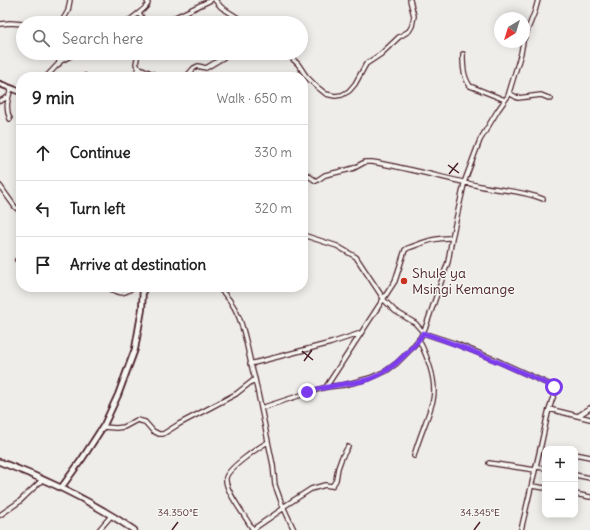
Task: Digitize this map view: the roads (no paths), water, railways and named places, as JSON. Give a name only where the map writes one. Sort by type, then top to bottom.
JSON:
[{"type":"highway","points":[[0,462],[61,488],[134,530]]},
{"type":"main road","points":[[0,84],[16,90]]},
{"type":"main road","points":[[61,488],[103,427],[118,395],[135,349],[142,308],[143,292]]},
{"type":"street","points":[[65,16],[68,11],[70,0]]},
{"type":"street","points":[[135,16],[147,6],[148,3],[146,0]]},
{"type":"street","points":[[178,16],[211,0]]},
{"type":"street","points":[[215,0],[221,7],[235,16]]},
{"type":"street","points":[[308,78],[326,94],[335,96],[342,95],[349,91],[355,84],[366,64],[381,54],[399,37],[409,31],[412,26],[414,16],[410,0]]},
{"type":"street","points":[[530,25],[538,0]]},
{"type":"street","points":[[0,24],[16,24]]},
{"type":"street","points":[[261,408],[307,392],[370,378],[386,371],[397,363],[419,340],[446,270],[464,182],[480,140],[509,93],[522,48]]},
{"type":"street","points":[[463,54],[463,69],[470,86],[505,100]]},
{"type":"street","points":[[51,72],[63,60]]},
{"type":"street","points":[[137,60],[136,64],[140,68],[148,72]]},
{"type":"street","points":[[191,72],[196,66],[206,68],[219,60]]},
{"type":"street","points":[[294,60],[303,72]]},
{"type":"street","points":[[136,72],[140,68]]},
{"type":"street","points":[[10,119],[6,107],[11,88]]},
{"type":"street","points":[[509,93],[518,98],[541,95],[551,98]]},
{"type":"street","points":[[0,101],[8,97]]},
{"type":"street","points":[[308,175],[316,181],[325,175],[354,168],[365,162],[372,162],[482,186],[525,192],[543,199]]},
{"type":"street","points":[[0,186],[16,208]]},
{"type":"street","points":[[308,237],[337,246],[356,257],[383,298],[395,310],[415,323],[423,332],[496,360],[556,389],[549,409],[521,530]]},
{"type":"street","points":[[326,387],[395,281],[405,250],[435,239],[452,238]]},
{"type":"street","points":[[223,292],[238,312],[243,328],[273,465],[275,485],[283,508],[294,530]]},
{"type":"street","points":[[250,364],[331,343],[361,333]]},
{"type":"street","points":[[414,456],[433,398],[433,385],[429,365],[419,340]]},
{"type":"street","points":[[103,427],[124,427],[137,420],[144,422],[153,431],[163,434],[236,394],[255,379]]},
{"type":"street","points":[[578,416],[590,408]]},
{"type":"street","points":[[549,409],[590,419]]},
{"type":"street","points":[[268,442],[234,468],[226,477],[228,489],[252,530],[311,489],[325,485],[333,485],[336,480],[342,457],[348,447]]},
{"type":"street","points":[[578,455],[590,457]]},
{"type":"street","points":[[489,463],[536,469],[542,468]]},
{"type":"street","points":[[578,476],[590,478]]},
{"type":"street","points":[[0,515],[19,502],[42,480]]},
{"type":"street","points":[[532,486],[542,488]]},
{"type":"street","points":[[578,494],[590,496]]},
{"type":"street","points":[[99,530],[111,516]]},
{"type":"place","name":"Shule ya Msingi Kemange","points":[[404,281]]}]
